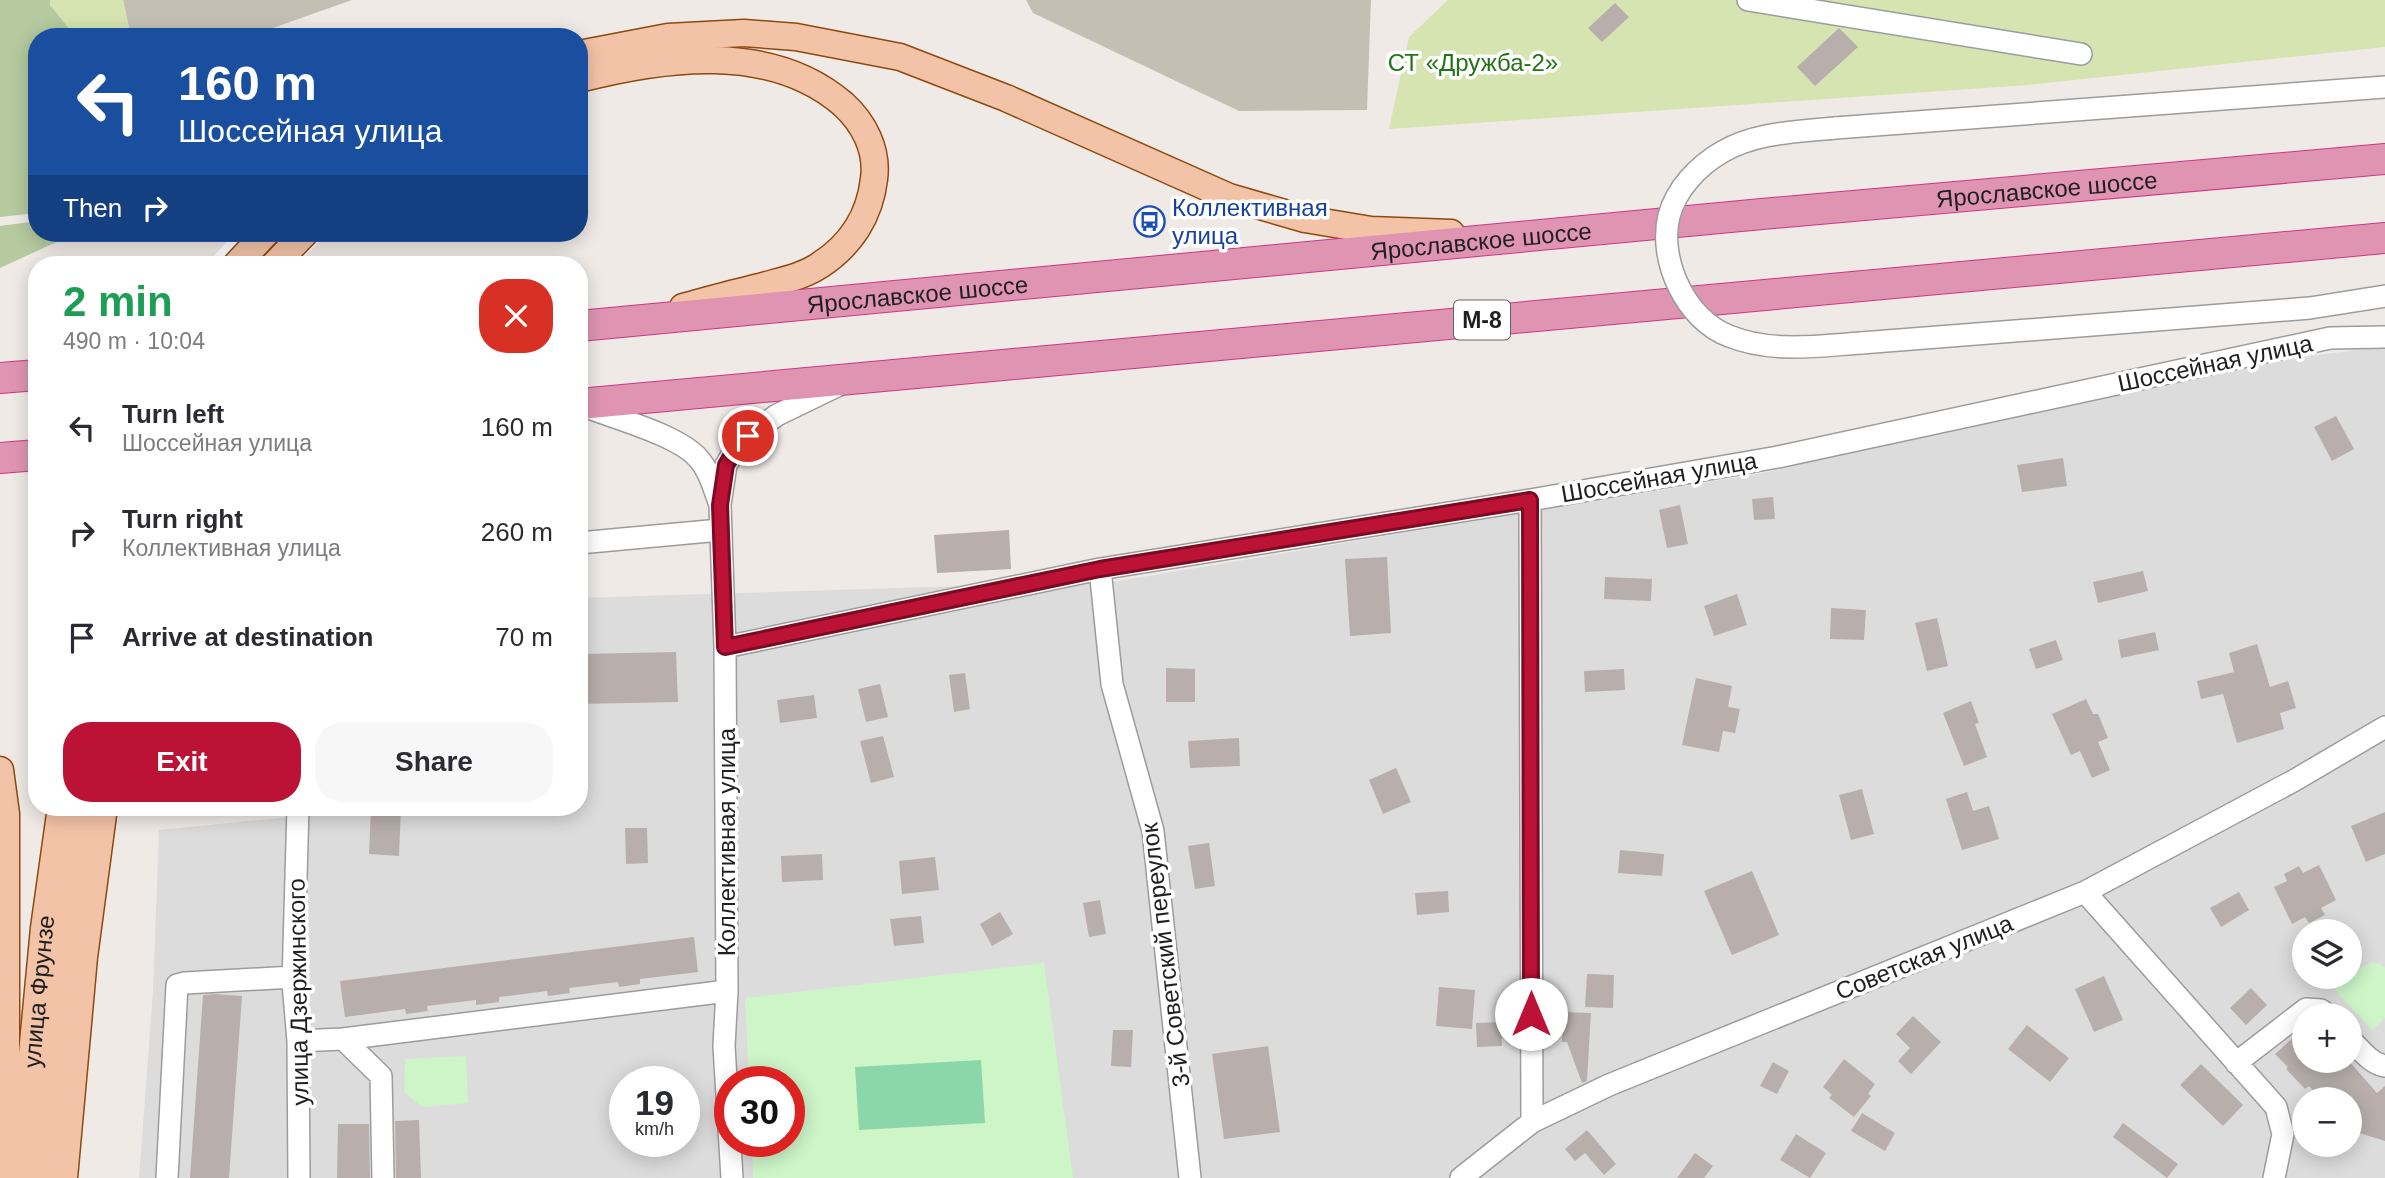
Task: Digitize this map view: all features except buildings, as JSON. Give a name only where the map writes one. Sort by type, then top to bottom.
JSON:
[{"type":"highway","name":"Ярославское шоссе","points":[[588,325],[2385,159]]},
{"type":"highway","name":"М-8","points":[[588,403],[2385,238]]},
{"type":"highway","points":[[0,378],[28,376]]},
{"type":"highway","points":[[0,458],[28,456]]},
{"type":"main road","points":[[588,52],[668,37],[744,33],[796,37],[859,48],[900,57],[1006,98],[1229,197],[1305,219],[1371,230],[1534,236]]},
{"type":"main road","points":[[588,77],[669,62],[760,64],[805,78],[833,95],[856,115],[869,139],[876,166],[867,214],[849,242],[819,267],[784,280],[628,321]]},
{"type":"main road","points":[[244,256],[258,242]]},
{"type":"main road","points":[[283,256],[296,242]]},
{"type":"main road","points":[[0,770],[6,814],[6,1178]]},
{"type":"main road","name":"улица Фрунзе","points":[[26,1178],[32,1054],[44,928],[60,816]]},
{"type":"main road","name":"улица Фрунзе","points":[[45,1178],[56,1002],[79,816]]},
{"type":"main road","points":[[64,1178],[84,957],[103,816]]},
{"type":"street","points":[[1748,0],[2081,54]]},
{"type":"street","points":[[2385,87],[1835,128],[1760,136],[1723,151],[1699,168],[1680,190],[1669,217],[1668,250],[1677,283],[1696,314],[1727,336],[1763,346],[1861,343],[2310,308],[2385,296]]},
{"type":"street","points":[[2329,164],[2385,148]]},
{"type":"street","name":"Шоссейная улица","points":[[725,647],[1100,569],[1778,457],[2330,338],[2385,337]]},
{"type":"street","name":"Коллективная улица","points":[[732,1178],[724,1046],[727,991],[725,647],[720,505],[726,465],[748,436],[777,415],[851,379]]},
{"type":"street","name":"Коллективная улица","points":[[588,408],[679,443],[697,457],[709,474],[720,505]]},
{"type":"street","points":[[1530,500],[1532,1122]]},
{"type":"street","points":[[588,541],[720,530]]},
{"type":"street","name":"3-й Советский переулок","points":[[1100,569],[1112,684],[1153,831],[1190,1178]]},
{"type":"street","name":"Советская улица","points":[[1461,1178],[1532,1122],[1609,1085],[2085,892],[2295,780],[2385,727]]},
{"type":"street","name":"улица Дзержинского","points":[[298,816],[293,977],[298,1041],[299,1178]]},
{"type":"street","points":[[2085,892],[2276,1107],[2283,1135],[2274,1178]]},
{"type":"street","points":[[167,1178],[177,985],[293,977]]},
{"type":"street","points":[[298,1041],[343,1039],[727,991]]},
{"type":"street","points":[[2236,1063],[2292,1020]]},
{"type":"street","points":[[343,1039],[381,1076],[383,1178]]},
{"type":"street","points":[[2362,1052],[2379,1065],[2385,1066]]},
{"type":"shaded area","points":[[123,0],[352,0],[273,28],[129,28]]},
{"type":"shaded area","points":[[1026,0],[1371,0],[1367,110],[1239,111],[1033,13]]},
{"type":"shaded area","points":[[2385,347],[2385,1178],[139,1178],[153,991],[159,830],[300,816],[588,816],[588,598],[1118,581],[1768,472],[2239,364]]},
{"type":"shaded area","points":[[2292,1138],[2292,1157],[2303,1157],[2297,1178],[2280,1178]]},
{"type":"green space","points":[[0,0],[50,0],[50,5],[69,28],[28,28],[28,214],[0,217]]},
{"type":"green space","points":[[50,0],[123,0],[129,28],[69,28],[50,5]]},
{"type":"green space","name":"СТ «Дружба-2»","points":[[1448,0],[2385,0],[2385,47],[2028,85],[1389,129],[1409,37]]},
{"type":"green space","points":[[28,222],[28,242],[56,242],[0,268],[0,226]]},
{"type":"green space","points":[[2372,962],[2385,968],[2385,1018],[2372,1030],[2362,1019],[2362,1003],[2347,1003],[2334,989],[2362,989],[2362,967]]},
{"type":"green space","points":[[1044,963],[1073,1178],[753,1178],[752,1157],[805,1157],[805,1066],[748,1066],[745,998]]},
{"type":"green space","points":[[466,1056],[468,1103],[422,1107],[404,1092],[405,1059]]},
{"type":"green space","points":[[981,1060],[985,1123],[859,1130],[855,1067]]},
{"type":"pier","points":[[226,242],[319,242],[305,256],[214,256]]},
{"type":"place","name":"Коллективная улица","points":[[1149,221]]},
{"type":"route","points":[[748,436],[726,465],[720,505],[725,647],[1100,569],[1530,500],[1531,1014]]}]
